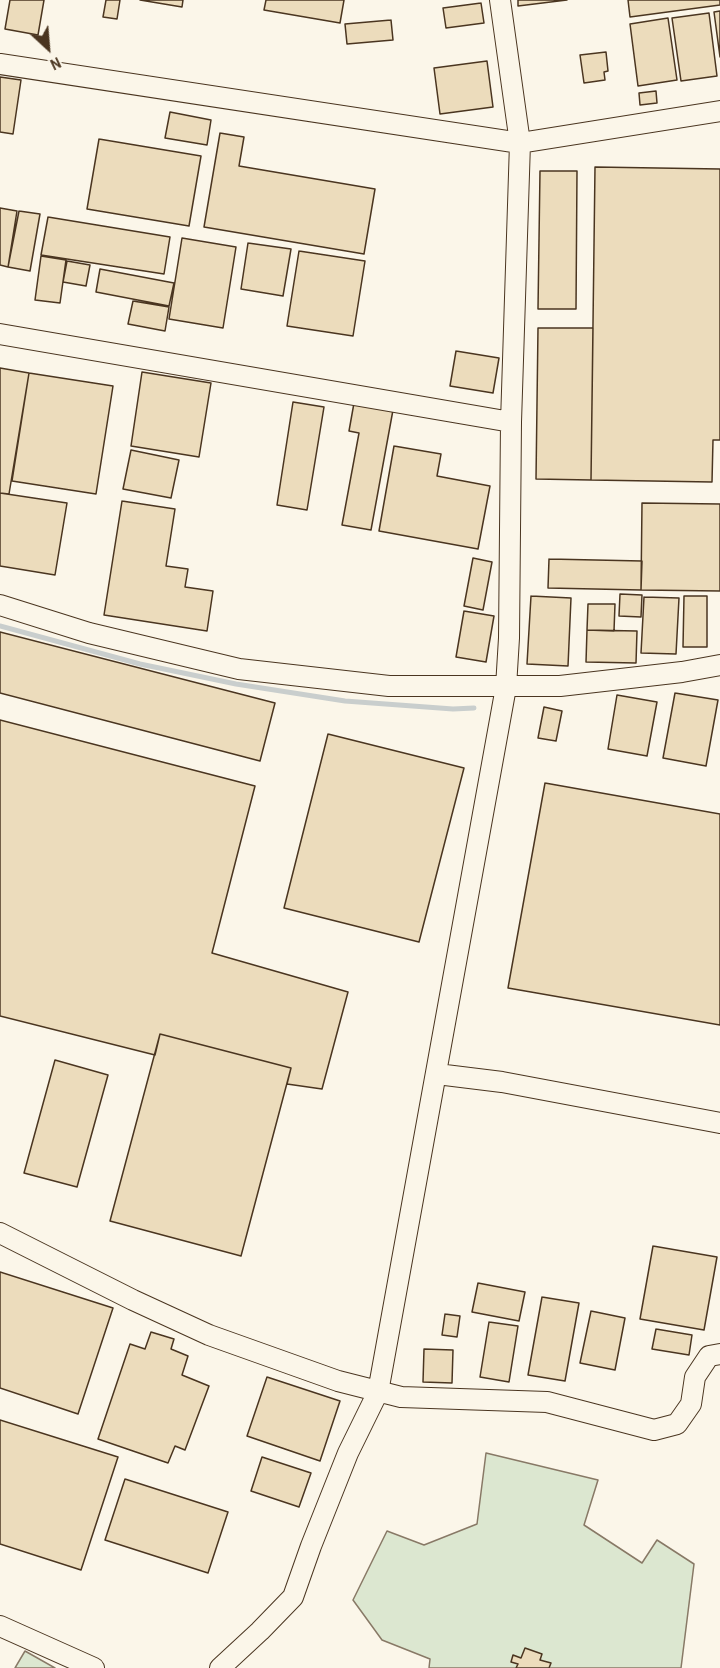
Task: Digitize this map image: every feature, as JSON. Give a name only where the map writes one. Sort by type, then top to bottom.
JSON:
[{"type":"street","points":[[220,1668],[293,1597],[348,1453],[378,1392],[506,687],[509,638],[511,422],[520,143],[501,0]]},
{"type":"street","points":[[0,64],[520,143],[720,111]]},
{"type":"street","points":[[0,334],[511,422]]},
{"type":"street","points":[[0,604],[89,633],[239,669],[389,686],[560,686],[682,672],[720,665]]},
{"type":"street","points":[[436,1074],[502,1082],[720,1123]]},
{"type":"street","points":[[0,1233],[209,1335],[338,1381],[401,1397],[547,1402],[654,1430],[677,1424],[692,1404],[695,1377],[709,1356],[720,1354]]},
{"type":"street","points":[[0,1626],[94,1668]]},
{"type":"green space","points":[[486,1453],[598,1480],[584,1525],[642,1563],[657,1540],[694,1564],[681,1668],[429,1668],[430,1659],[382,1640],[353,1600],[387,1531],[424,1545],[477,1524]]},
{"type":"green space","points":[[25,1651],[55,1668],[15,1668]]},
{"type":"building","points":[[10,0],[44,0],[38,35],[5,29]]},
{"type":"building","points":[[106,0],[120,0],[117,19],[103,17]]},
{"type":"building","points":[[140,0],[183,0],[182,7]]},
{"type":"building","points":[[266,0],[344,0],[340,23],[264,10]]},
{"type":"building","points":[[518,0],[567,0],[518,6]]},
{"type":"building","points":[[628,0],[720,0],[720,5],[630,17]]},
{"type":"building","points":[[481,3],[484,23],[446,28],[443,8]]},
{"type":"building","points":[[720,11],[720,57],[714,12]]},
{"type":"building","points":[[709,13],[717,76],[681,81],[672,18]]},
{"type":"building","points":[[668,18],[677,80],[638,86],[630,24]]},
{"type":"building","points":[[391,20],[393,40],[347,44],[345,24]]},
{"type":"building","points":[[606,52],[608,71],[604,72],[605,80],[584,83],[580,55]]},
{"type":"building","points":[[487,61],[493,107],[440,114],[434,68]]},
{"type":"building","points":[[0,77],[21,80],[13,134],[0,132]]},
{"type":"building","points":[[656,91],[657,103],[640,105],[639,93]]},
{"type":"building","points":[[170,112],[211,120],[207,145],[165,138]]},
{"type":"building","points":[[220,133],[244,137],[239,166],[375,189],[364,254],[204,227]]},
{"type":"building","points":[[99,139],[201,156],[189,226],[87,209]]},
{"type":"building","points":[[595,167],[720,169],[720,440],[713,440],[712,482],[591,480]]},
{"type":"building","points":[[540,171],[577,171],[576,309],[538,309]]},
{"type":"building","points":[[0,208],[17,211],[8,267],[0,265]]},
{"type":"building","points":[[19,211],[40,214],[30,271],[8,267]]},
{"type":"building","points":[[48,217],[170,237],[164,274],[41,255]]},
{"type":"building","points":[[182,238],[236,247],[223,328],[169,319]]},
{"type":"building","points":[[248,243],[291,249],[283,296],[241,289]]},
{"type":"building","points":[[299,251],[365,261],[353,336],[287,326]]},
{"type":"building","points":[[41,256],[66,260],[60,303],[35,300]]},
{"type":"building","points":[[67,261],[90,265],[86,286],[63,282]]},
{"type":"building","points":[[100,269],[174,283],[169,306],[96,292]]},
{"type":"building","points":[[133,301],[169,307],[165,331],[128,324]]},
{"type":"building","points":[[538,328],[593,328],[591,480],[536,479]]},
{"type":"building","points":[[456,351],[499,358],[493,393],[450,386]]},
{"type":"building","points":[[0,368],[29,373],[9,494],[0,493]]},
{"type":"building","points":[[142,372],[211,383],[199,457],[131,446]]},
{"type":"building","points":[[29,373],[113,386],[96,494],[12,481]]},
{"type":"building","points":[[293,402],[324,407],[307,510],[277,505]]},
{"type":"building","points":[[354,403],[393,410],[371,530],[342,525],[359,433],[349,431]]},
{"type":"building","points":[[394,446],[441,454],[437,476],[490,486],[478,549],[379,531]]},
{"type":"building","points":[[131,450],[179,460],[171,498],[123,489]]},
{"type":"building","points":[[0,493],[67,503],[55,575],[0,566]]},
{"type":"building","points":[[122,501],[175,509],[166,566],[188,569],[185,587],[213,591],[207,631],[104,615]]},
{"type":"building","points":[[642,503],[720,504],[720,591],[641,590]]},
{"type":"building","points":[[473,558],[492,562],[483,610],[464,606]]},
{"type":"building","points":[[549,559],[642,561],[641,590],[548,588]]},
{"type":"building","points":[[620,594],[642,595],[641,617],[619,616]]},
{"type":"building","points":[[531,596],[571,598],[568,666],[527,664]]},
{"type":"building","points":[[684,596],[707,596],[707,647],[683,647]]},
{"type":"building","points":[[644,597],[679,598],[676,654],[641,653]]},
{"type":"building","points":[[588,604],[615,604],[614,631],[587,630]]},
{"type":"building","points":[[464,611],[494,616],[486,662],[456,657]]},
{"type":"building","points":[[587,630],[637,631],[636,663],[586,662]]},
{"type":"building","points":[[0,632],[275,703],[260,761],[0,693]]},
{"type":"building","points":[[675,693],[718,700],[706,766],[663,758]]},
{"type":"building","points":[[617,695],[657,702],[647,756],[608,749]]},
{"type":"building","points":[[544,707],[562,711],[556,741],[538,738]]},
{"type":"building","points":[[0,720],[255,786],[212,953],[348,992],[322,1089],[287,1084],[291,1068],[160,1034],[155,1055],[0,1016]]},
{"type":"building","points":[[328,734],[464,768],[419,942],[284,908]]},
{"type":"building","points":[[545,783],[720,814],[720,1025],[508,988]]},
{"type":"building","points":[[160,1034],[291,1068],[241,1256],[110,1221]]},
{"type":"building","points":[[55,1060],[108,1075],[77,1187],[24,1173]]},
{"type":"building","points":[[653,1246],[717,1257],[704,1330],[640,1319]]},
{"type":"building","points":[[0,1272],[113,1308],[78,1414],[0,1388]]},
{"type":"building","points":[[478,1283],[525,1292],[519,1321],[472,1312]]},
{"type":"building","points":[[542,1297],[579,1303],[565,1381],[528,1375]]},
{"type":"building","points":[[591,1311],[625,1318],[615,1370],[580,1363]]},
{"type":"building","points":[[445,1314],[460,1316],[457,1337],[442,1335]]},
{"type":"building","points":[[489,1322],[518,1326],[509,1382],[480,1377]]},
{"type":"building","points":[[656,1329],[692,1335],[689,1355],[652,1349]]},
{"type":"building","points":[[151,1332],[174,1339],[171,1349],[188,1356],[182,1375],[209,1386],[185,1450],[175,1446],[168,1463],[98,1439],[130,1344],[145,1349]]},
{"type":"building","points":[[424,1349],[453,1350],[452,1383],[423,1382]]},
{"type":"building","points":[[267,1377],[340,1401],[320,1461],[247,1436]]},
{"type":"building","points":[[0,1420],[118,1457],[81,1570],[0,1544]]},
{"type":"building","points":[[262,1457],[311,1473],[299,1507],[251,1491]]},
{"type":"building","points":[[125,1479],[228,1512],[208,1573],[105,1540]]},
{"type":"building","points":[[525,1648],[542,1654],[540,1660],[551,1663],[549,1668],[516,1668],[518,1664],[511,1662],[513,1655],[521,1658]]},
{"type":"waterway","points":[[0,626],[140,664],[236,684],[345,701],[453,709],[474,708]]}]
